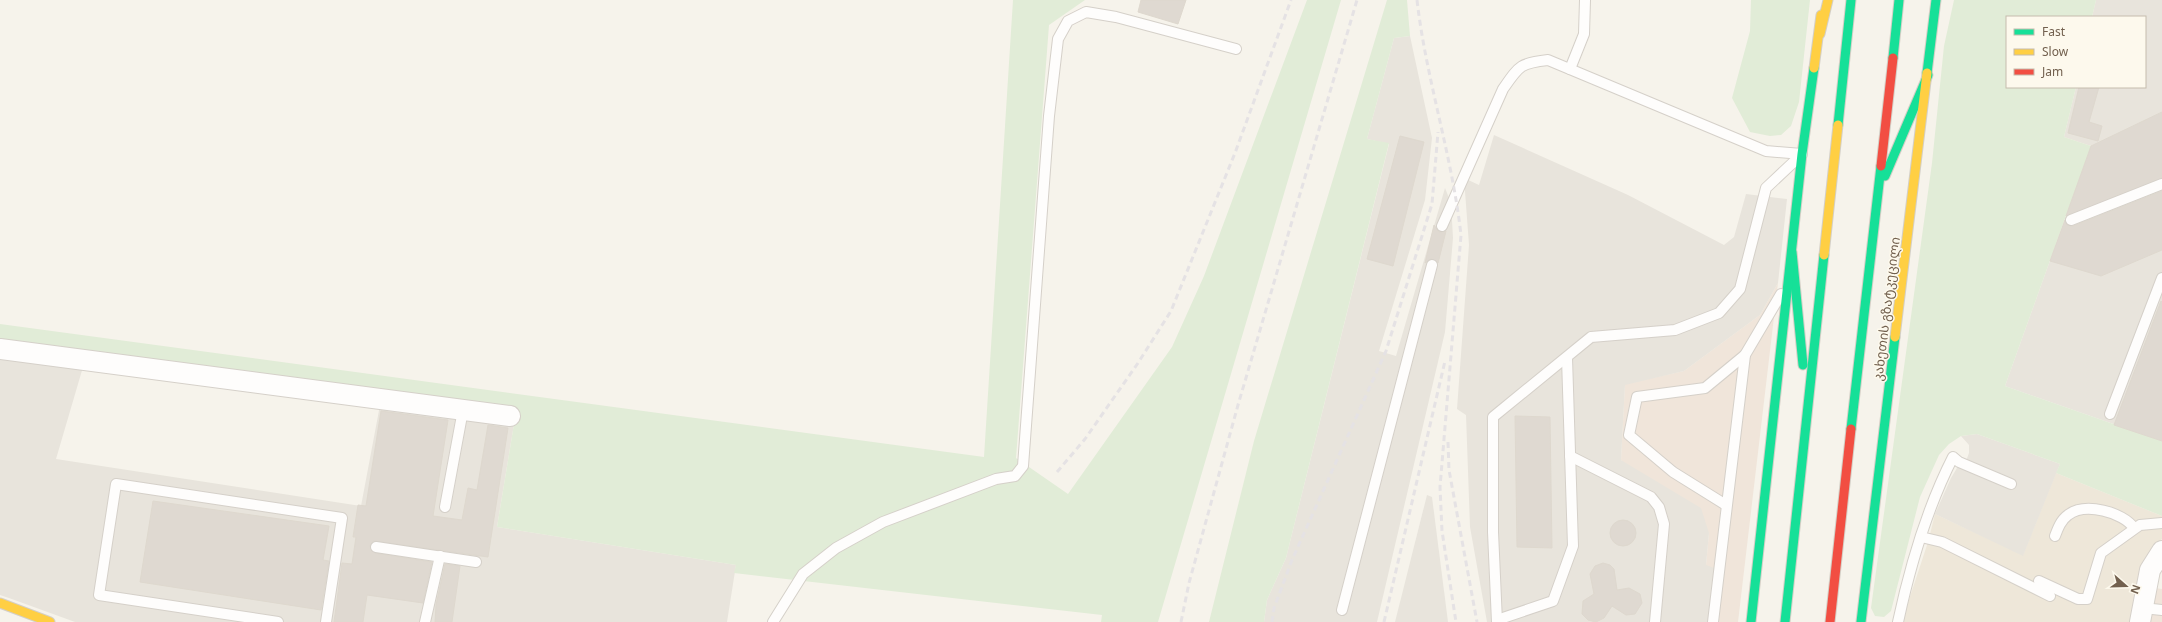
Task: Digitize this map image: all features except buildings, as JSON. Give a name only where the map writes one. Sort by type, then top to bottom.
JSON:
[{"type":"main road","points":[[1820,34],[1822,0]]},
{"type":"main road","points":[[1751,622],[1802,154],[1820,34],[1828,0]]},
{"type":"main road","points":[[1785,622],[1851,0]]},
{"type":"main road","name":"კახეთის გზატკეცილი","points":[[1830,622],[1876,195],[1899,0]]},
{"type":"main road","name":"კახეთის გზატკეცილი","points":[[1861,622],[1937,0]]},
{"type":"main road","points":[[1876,195],[1928,74]]},
{"type":"main road","points":[[1792,252],[1807,414]]},
{"type":"main road","points":[[0,604],[50,622]]},
{"type":"street","points":[[0,349],[510,416]]},
{"type":"street","points":[[2148,613],[2147,587],[2150,570],[2162,551]]},
{"type":"lane","points":[[1570,69],[1584,34],[1585,0]]},
{"type":"lane","points":[[773,622],[804,574],[836,548],[883,522],[996,479],[1014,476],[1023,466],[1049,116],[1058,39],[1068,21],[1086,12],[1116,17],[1236,49]]},
{"type":"lane","points":[[1442,226],[1503,88],[1517,69],[1528,62],[1548,60],[1766,151],[1802,154]]},
{"type":"lane","points":[[1567,358],[1573,546],[1553,601],[1497,621],[1492,532],[1493,417],[1591,337],[1675,330],[1718,313],[1740,289],[1766,188],[1802,154]]},
{"type":"lane","points":[[2071,220],[2162,184]]},
{"type":"lane","points":[[1342,610],[1432,265]]},
{"type":"lane","points":[[2110,414],[2162,278]]},
{"type":"lane","points":[[1726,505],[1673,472],[1629,435],[1637,397],[1705,388],[1745,355],[1788,282]]},
{"type":"lane","points":[[1713,622],[1745,355]]},
{"type":"lane","points":[[445,507],[463,410]]},
{"type":"lane","points":[[1570,456],[1651,497],[1659,507],[1664,524],[1655,622]]},
{"type":"lane","points":[[1898,622],[1922,537],[1942,482],[1953,457],[1959,462],[2011,484]]},
{"type":"lane","points":[[278,622],[99,595],[116,484],[342,518],[326,622]]},
{"type":"lane","points":[[2055,536],[2060,523],[2076,510],[2086,509],[2122,516],[2129,520],[2134,528]]},
{"type":"lane","points":[[2039,580],[2078,599],[2087,599],[2101,553],[2140,525],[2152,522],[2162,523]]},
{"type":"lane","points":[[1922,537],[1942,542],[2050,596]]},
{"type":"lane","points":[[376,546],[476,562]]},
{"type":"lane","points":[[425,622],[440,556]]},
{"type":"lane","points":[[2147,587],[2162,567]]},
{"type":"shaded area","points":[[2096,0],[2162,0],[2162,441],[2005,386],[2091,146],[2064,137],[2076,88],[2146,88],[2146,16],[2092,16]]},
{"type":"shaded area","points":[[1410,36],[1432,138],[1425,200],[1379,351],[1396,356],[1445,188],[1451,203],[1453,238],[1445,332],[1377,622],[1264,622],[1267,600],[1286,558],[1389,144],[1367,139],[1394,38]]},
{"type":"shaded area","points":[[1494,135],[1628,195],[1724,245],[1734,237],[1746,194],[1787,199],[1778,283],[1760,315],[1684,371],[1625,385],[1621,460],[1701,508],[1709,533],[1706,565],[1714,568],[1709,622],[1487,622],[1470,527],[1466,415],[1457,409],[1469,245],[1464,178],[1479,185]]},
{"type":"shaded area","points":[[1778,283],[1738,622],[1709,622],[1706,565],[1709,533],[1621,460],[1625,384],[1684,371],[1760,315]]},
{"type":"shaded area","points":[[0,356],[83,367],[56,459],[361,506],[380,405],[514,424],[497,527],[736,565],[727,622],[75,622],[0,595]]},
{"type":"shaded area","points":[[1977,434],[2060,464],[2023,556],[1935,514],[1951,478],[1957,468],[1966,461],[1969,453],[1969,445],[1961,436]]},
{"type":"shaded area","points":[[2056,473],[2162,516],[2162,539],[2156,545],[2132,622],[1904,622],[1904,615],[1928,542],[1935,514],[2023,555]]},
{"type":"shaded area","points":[[1427,495],[1432,497],[1448,622],[1395,622]]},
{"type":"shaded area","points":[[2155,588],[2162,589],[2162,622],[2150,622]]},
{"type":"green space","points":[[1013,0],[1085,0],[1049,25],[1016,458],[1068,494],[1172,347],[1204,276],[1307,0],[1341,0],[1158,622],[1101,622],[1102,615],[734,573],[736,565],[497,527],[514,424],[0,343],[0,324],[984,457]]},
{"type":"green space","points":[[1387,0],[1407,0],[1410,36],[1394,38],[1367,139],[1389,143],[1286,558],[1267,600],[1264,622],[1209,622],[1254,441]]},
{"type":"green space","points":[[1751,0],[1810,0],[1799,102],[1791,126],[1781,135],[1770,136],[1750,132],[1732,98],[1750,31]]},
{"type":"green space","points":[[1954,0],[2096,0],[2092,16],[2006,16],[2006,88],[2076,88],[2064,137],[2091,146],[2005,386],[2162,441],[2162,516],[2056,473],[2060,464],[1977,434],[1961,436],[1949,444],[1939,455],[1920,497],[1891,611],[1884,617],[1875,616],[1871,608],[1932,163],[1944,46]]},
{"type":"railway","points":[[1057,472],[1085,439],[1138,363],[1171,311],[1235,153],[1291,0]]},
{"type":"railway","points":[[1181,622],[1189,583],[1238,405],[1357,0]]},
{"type":"railway","points":[[1417,0],[1426,59],[1452,176],[1461,235],[1440,487],[1442,531],[1456,622]]},
{"type":"railway","points":[[1272,622],[1274,608],[1292,560],[1386,351],[1432,204],[1438,132]]},
{"type":"railway","points":[[1384,622],[1445,361]]},
{"type":"railway","points":[[1448,442],[1449,470],[1477,622]]},
{"type":"traffic: fast","points":[[1838,125],[1851,0]]},
{"type":"traffic: fast","points":[[1893,58],[1899,0]]},
{"type":"traffic: fast","points":[[1927,73],[1936,0]]},
{"type":"traffic: fast","points":[[1751,622],[1802,154],[1814,68]]},
{"type":"traffic: fast","points":[[1885,176],[1928,75]]},
{"type":"traffic: fast","points":[[1851,429],[1881,166]]},
{"type":"traffic: fast","points":[[1792,252],[1803,365]]},
{"type":"traffic: fast","points":[[1785,622],[1824,255]]},
{"type":"traffic: fast","points":[[1861,622],[1895,337]]},
{"type":"traffic: slow","points":[[1820,34],[1828,0]]},
{"type":"traffic: slow","points":[[1814,68],[1821,15]]},
{"type":"traffic: slow","points":[[1895,337],[1927,73]]},
{"type":"traffic: slow","points":[[1824,255],[1838,125]]},
{"type":"traffic: slow","points":[[0,603],[50,622]]},
{"type":"traffic: jam","points":[[1881,166],[1893,58]]},
{"type":"traffic: jam","points":[[1830,622],[1851,429]]}]
